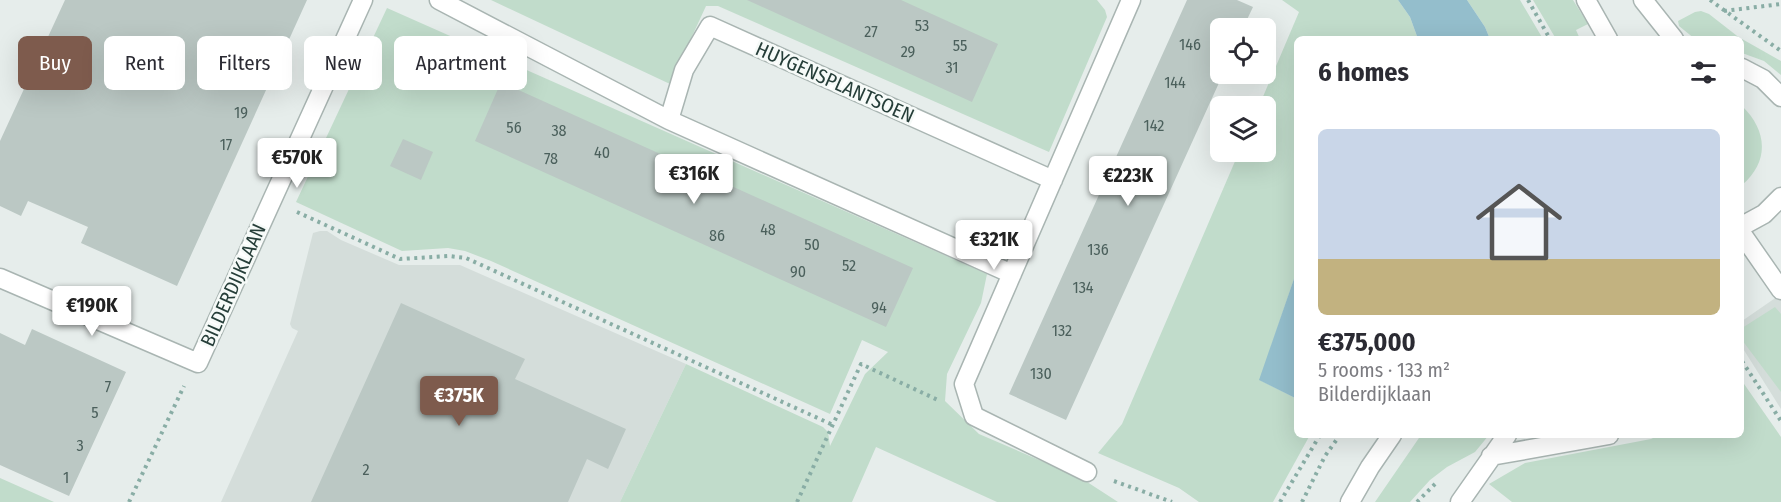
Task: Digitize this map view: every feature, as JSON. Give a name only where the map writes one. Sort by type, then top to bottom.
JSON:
[{"type":"street","name":"BILDERDIJKLAAN","points":[[198,363],[363,0]]},
{"type":"street","points":[[1087,472],[974,416],[964,384],[1131,0]]},
{"type":"street","points":[[1586,0],[1606,36]]},
{"type":"street","points":[[1643,0],[1672,36]]},
{"type":"street","points":[[447,2],[669,120],[1012,274]]},
{"type":"street","name":"HUYGENSPLANTSOEN","points":[[669,120],[684,70],[710,26],[1053,180]]},
{"type":"street","points":[[1744,69],[1763,79],[1781,97]]},
{"type":"street","points":[[1744,225],[1764,214],[1781,197]]},
{"type":"street","points":[[1744,237],[1781,290]]},
{"type":"street","points":[[0,278],[198,363]]},
{"type":"street","points":[[1350,502],[1390,438]]},
{"type":"street","points":[[1460,502],[1505,438]]},
{"type":"street","points":[[1491,456],[1592,438]]},
{"type":"path","points":[[1528,0],[1548,36]]},
{"type":"path","points":[[1710,0],[1781,51]]},
{"type":"path","points":[[1723,11],[1781,4]]},
{"type":"path","points":[[272,200],[400,259],[449,256],[465,258],[833,425]]},
{"type":"path","name":"BILDERDIJKLAAN","points":[[129,502],[180,392],[198,363]]},
{"type":"path","points":[[797,502],[861,364],[974,416]]},
{"type":"path","points":[[1744,364],[1781,421]]},
{"type":"path","points":[[1281,502],[1318,438]]},
{"type":"path","points":[[1302,502],[1325,456],[1338,438]]},
{"type":"path","points":[[1087,472],[1172,502]]},
{"type":"shaded area","points":[[327,231],[341,240],[399,265],[460,265],[686,364],[620,502],[221,502],[298,331],[290,324],[313,233]]},
{"type":"shaded area","points":[[1781,294],[1781,409],[1744,350],[1744,320]]},
{"type":"green space","points":[[491,0],[1097,0],[1105,10],[1107,17],[1049,152],[718,6],[706,6],[670,84]]},
{"type":"green space","points":[[1282,0],[1398,0],[1410,17],[1417,36],[1294,36],[1294,279],[1260,380],[1294,397],[1294,438],[1308,438],[1273,502],[1199,502],[1179,488],[1098,453],[1122,424],[1235,162],[1276,162],[1276,96],[1263,96],[1268,84],[1276,84],[1276,66],[1299,12]]},
{"type":"green space","points":[[1467,0],[1520,0],[1541,36],[1489,36]]},
{"type":"green space","points":[[1533,0],[1573,0],[1588,24],[1576,30],[1579,36],[1554,36]]},
{"type":"green space","points":[[387,8],[450,36],[394,36],[394,90],[527,90],[527,70],[987,274],[981,303],[947,374],[945,401],[979,434],[1081,478],[1118,502],[997,502],[876,447],[852,502],[620,502],[686,364],[823,427],[828,432],[830,446],[865,374],[888,352],[862,340],[830,414],[491,261],[465,251],[448,248],[402,251],[296,202],[349,90],[382,90],[382,36],[374,36]]},
{"type":"green space","points":[[1701,11],[1709,14],[1737,36],[1691,36],[1679,26],[1678,21]]},
{"type":"green space","points":[[1744,40],[1781,61],[1781,75],[1764,61],[1744,54]]},
{"type":"green space","points":[[1744,108],[1756,125],[1762,146],[1761,156],[1751,176],[1744,183]]},
{"type":"green space","points":[[1775,307],[1781,314],[1781,392],[1744,343],[1744,327]]},
{"type":"green space","points":[[1744,384],[1781,437],[1781,502],[1512,502],[1489,484],[1525,463],[1651,439],[1744,438]]},
{"type":"green space","points":[[1419,438],[1487,438],[1475,452],[1447,467],[1430,480],[1410,502],[1375,502]]},
{"type":"green space","points":[[0,478],[54,502],[0,502]]},
{"type":"water","points":[[1398,0],[1467,0],[1489,36],[1417,36],[1410,17]]},
{"type":"water","points":[[1294,279],[1294,398],[1259,380]]},
{"type":"building","points":[[65,0],[307,0],[291,36],[197,36],[197,90],[266,90],[177,286],[81,243],[88,227],[28,201],[21,216],[0,206],[0,141],[24,90],[92,90],[92,36],[48,36]]},
{"type":"building","points":[[747,0],[901,0],[998,44],[972,102]]},
{"type":"building","points":[[1187,0],[1237,0],[1253,7],[1248,18],[1210,18],[1210,84],[1218,84],[1213,96],[1210,96],[1210,103],[1066,420],[1009,394]]},
{"type":"building","points":[[497,90],[519,90],[913,268],[886,327],[475,141]]},
{"type":"building","points":[[403,139],[433,152],[421,180],[390,166]]},
{"type":"building","points":[[401,303],[525,359],[515,379],[626,429],[608,469],[587,459],[568,502],[311,502]]},
{"type":"building","points":[[32,329],[126,372],[69,496],[0,465],[0,333],[25,345]]}]
